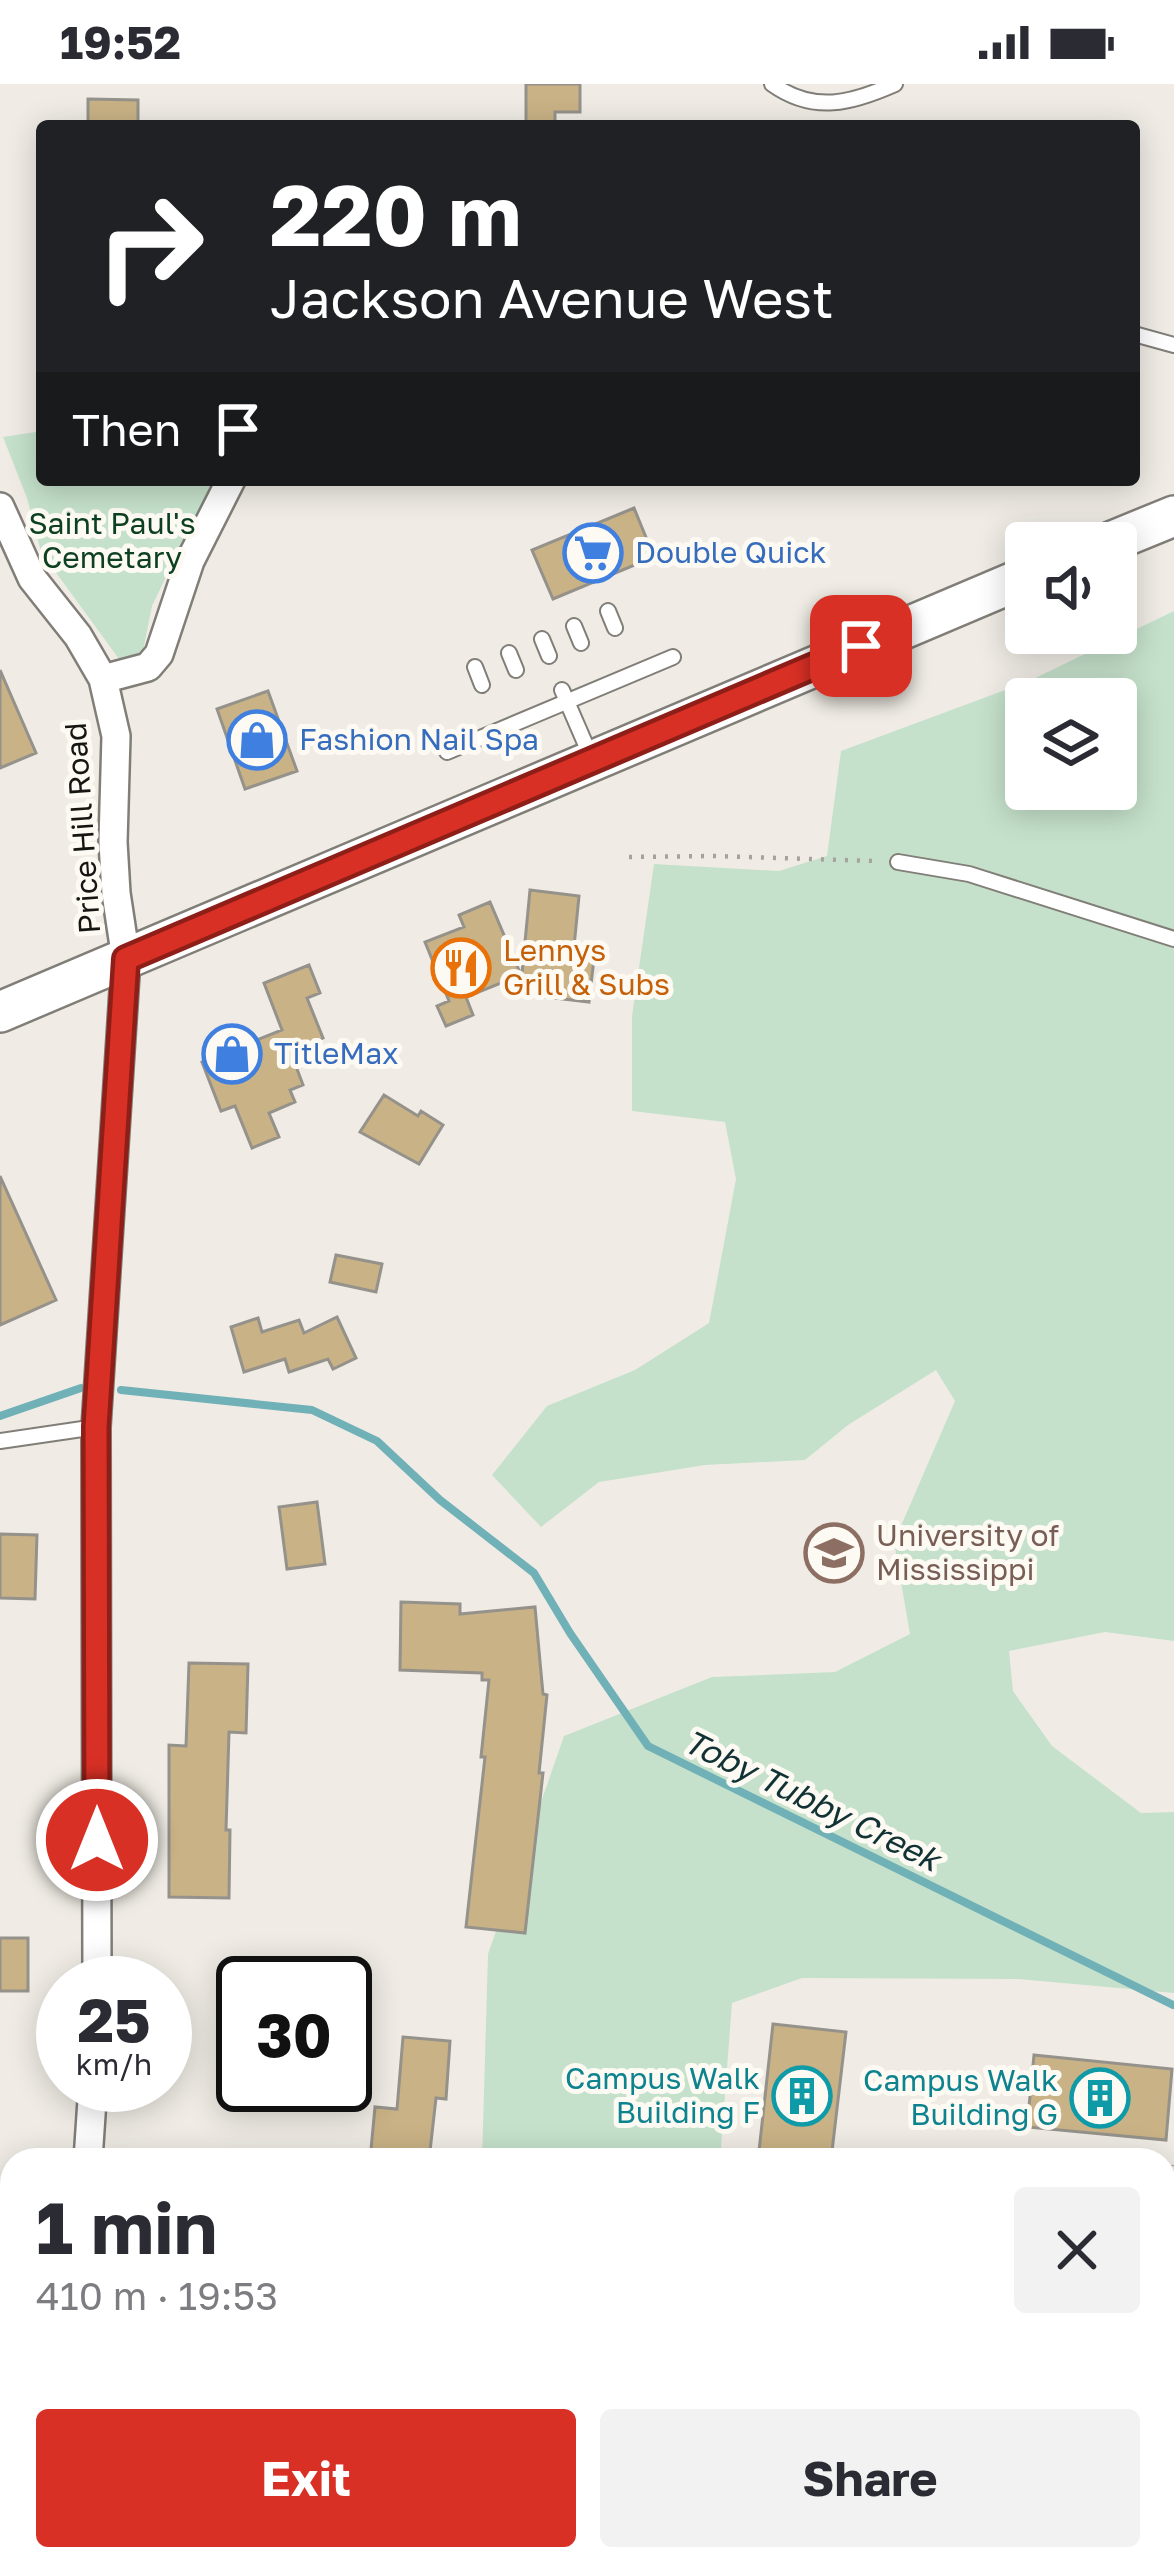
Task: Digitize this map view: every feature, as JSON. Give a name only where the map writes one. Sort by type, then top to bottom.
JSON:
[{"type":"main road","points":[[1137,531],[1174,515]]},
{"type":"main road","points":[[0,1012],[1005,587]]},
{"type":"street","points":[[103,679],[148,667],[159,654],[190,561],[228,486]]},
{"type":"street","name":"Price Hill Road","points":[[0,507],[32,578],[78,636],[103,679],[116,736],[114,859],[126,959],[96,1427],[97,1956]]},
{"type":"street","points":[[89,2148],[91,2112]]},
{"type":"lane","points":[[772,84],[830,106],[895,84]]},
{"type":"lane","points":[[1140,336],[1174,345]]},
{"type":"lane","points":[[608,611],[615,628]]},
{"type":"lane","points":[[574,626],[581,643]]},
{"type":"lane","points":[[542,639],[549,656]]},
{"type":"lane","points":[[509,653],[516,670]]},
{"type":"lane","points":[[447,752],[532,709],[633,667],[673,657]]},
{"type":"lane","points":[[475,667],[482,685]]},
{"type":"lane","points":[[565,696],[592,759]]},
{"type":"lane","points":[[898,862],[969,874],[1174,939]]},
{"type":"lane","points":[[0,1441],[96,1427]]},
{"type":"path","points":[[629,857],[898,862]]},
{"type":"green space","name":"Saint Paul's Cemetary","points":[[36,432],[36,486],[210,486],[152,606],[142,656],[119,659],[41,552],[27,498],[3,437]]},
{"type":"green space","name":"University of Mississippi","points":[[1174,611],[1174,1641],[1105,1632],[1009,1651],[1013,1691],[1052,1746],[1141,1813],[1174,1812],[1174,1993],[1018,1979],[802,1978],[732,2003],[721,2148],[482,2148],[488,1954],[564,1736],[712,1677],[835,1672],[910,1634],[894,1542],[955,1401],[936,1370],[848,1425],[805,1460],[705,1465],[599,1482],[541,1527],[492,1475],[547,1406],[635,1370],[709,1323],[736,1179],[725,1122],[632,1111],[632,1016],[654,864],[779,871],[827,856],[841,751],[1005,690],[1005,810],[1137,810],[1137,678],[1035,678],[1085,654],[1137,654],[1137,629]]},
{"type":"building","points":[[526,84],[580,84],[580,112],[555,112],[555,120],[526,120]]},
{"type":"building","points":[[88,99],[138,100],[138,120],[88,120]]},
{"type":"building","name":"Double Quick","points":[[634,508],[654,557],[553,599],[532,550]]},
{"type":"building","points":[[0,670],[36,753],[0,768]]},
{"type":"building","name":"Fashion Nail Spa","points":[[268,691],[297,771],[245,789],[217,709]]},
{"type":"building","points":[[530,890],[579,896],[573,957],[594,959],[589,1002],[520,994]]},
{"type":"building","name":"Lennys Grill & Subs","points":[[490,902],[521,975],[466,997],[473,1015],[446,1026],[437,1006],[449,1001],[425,942],[464,927],[459,915]]},
{"type":"building","points":[[309,965],[320,993],[307,998],[323,1038],[312,1043],[316,1053],[294,1061],[303,1085],[290,1090],[295,1102],[269,1113],[279,1137],[252,1148],[235,1106],[221,1111],[202,1062],[282,1030],[264,983]]},
{"type":"building","points":[[384,1095],[443,1125],[419,1164],[360,1132]]},
{"type":"building","points":[[0,1176],[56,1300],[0,1325]]},
{"type":"building","points":[[336,1255],[382,1264],[376,1292],[330,1282]]},
{"type":"building","points":[[337,1317],[356,1358],[333,1369],[328,1359],[289,1372],[285,1359],[244,1372],[231,1327],[258,1318],[262,1332],[299,1320],[304,1333]]},
{"type":"building","points":[[317,1502],[325,1564],[287,1569],[279,1507]]},
{"type":"building","points":[[0,1534],[37,1535],[35,1599],[0,1598]]},
{"type":"building","points":[[401,1602],[460,1604],[460,1614],[535,1607],[543,1694],[547,1695],[525,1933],[466,1927],[489,1680],[482,1680],[482,1673],[400,1670]]},
{"type":"building","points":[[189,1663],[248,1664],[246,1733],[229,1732],[229,1898],[169,1897],[169,1745],[186,1746]]},
{"type":"building","points":[[0,1938],[28,1938],[28,1991],[0,1991]]},
{"type":"building","name":"Campus Walk Building F","points":[[773,2024],[846,2032],[832,2148],[759,2148]]},
{"type":"building","points":[[403,2037],[450,2041],[446,2099],[436,2098],[430,2148],[371,2148],[375,2107],[397,2109]]},
{"type":"building","name":"Campus Walk Building G","points":[[1034,2055],[1172,2069],[1166,2140],[1027,2127]]},
{"type":"waterway","name":"Toby Tubby Creek","points":[[0,1416],[81,1388]]},
{"type":"waterway","name":"Toby Tubby Creek","points":[[121,1390],[312,1410],[377,1441],[440,1500],[534,1573],[648,1746],[1173,2005]]},
{"type":"place","name":"Double Quick","points":[[593,553]]},
{"type":"place","name":"Fashion Nail Spa","points":[[257,740]]},
{"type":"place","name":"Lennys Grill & Subs","points":[[461,968]]},
{"type":"place","name":"TitleMax","points":[[232,1054]]},
{"type":"place","name":"University of Mississippi","points":[[834,1553]]},
{"type":"place","name":"Campus Walk Building F","points":[[802,2096]]},
{"type":"place","name":"Campus Walk Building G","points":[[1100,2098]]},
{"type":"route","points":[[97,1840],[96,1427],[126,959],[861,646]]}]
